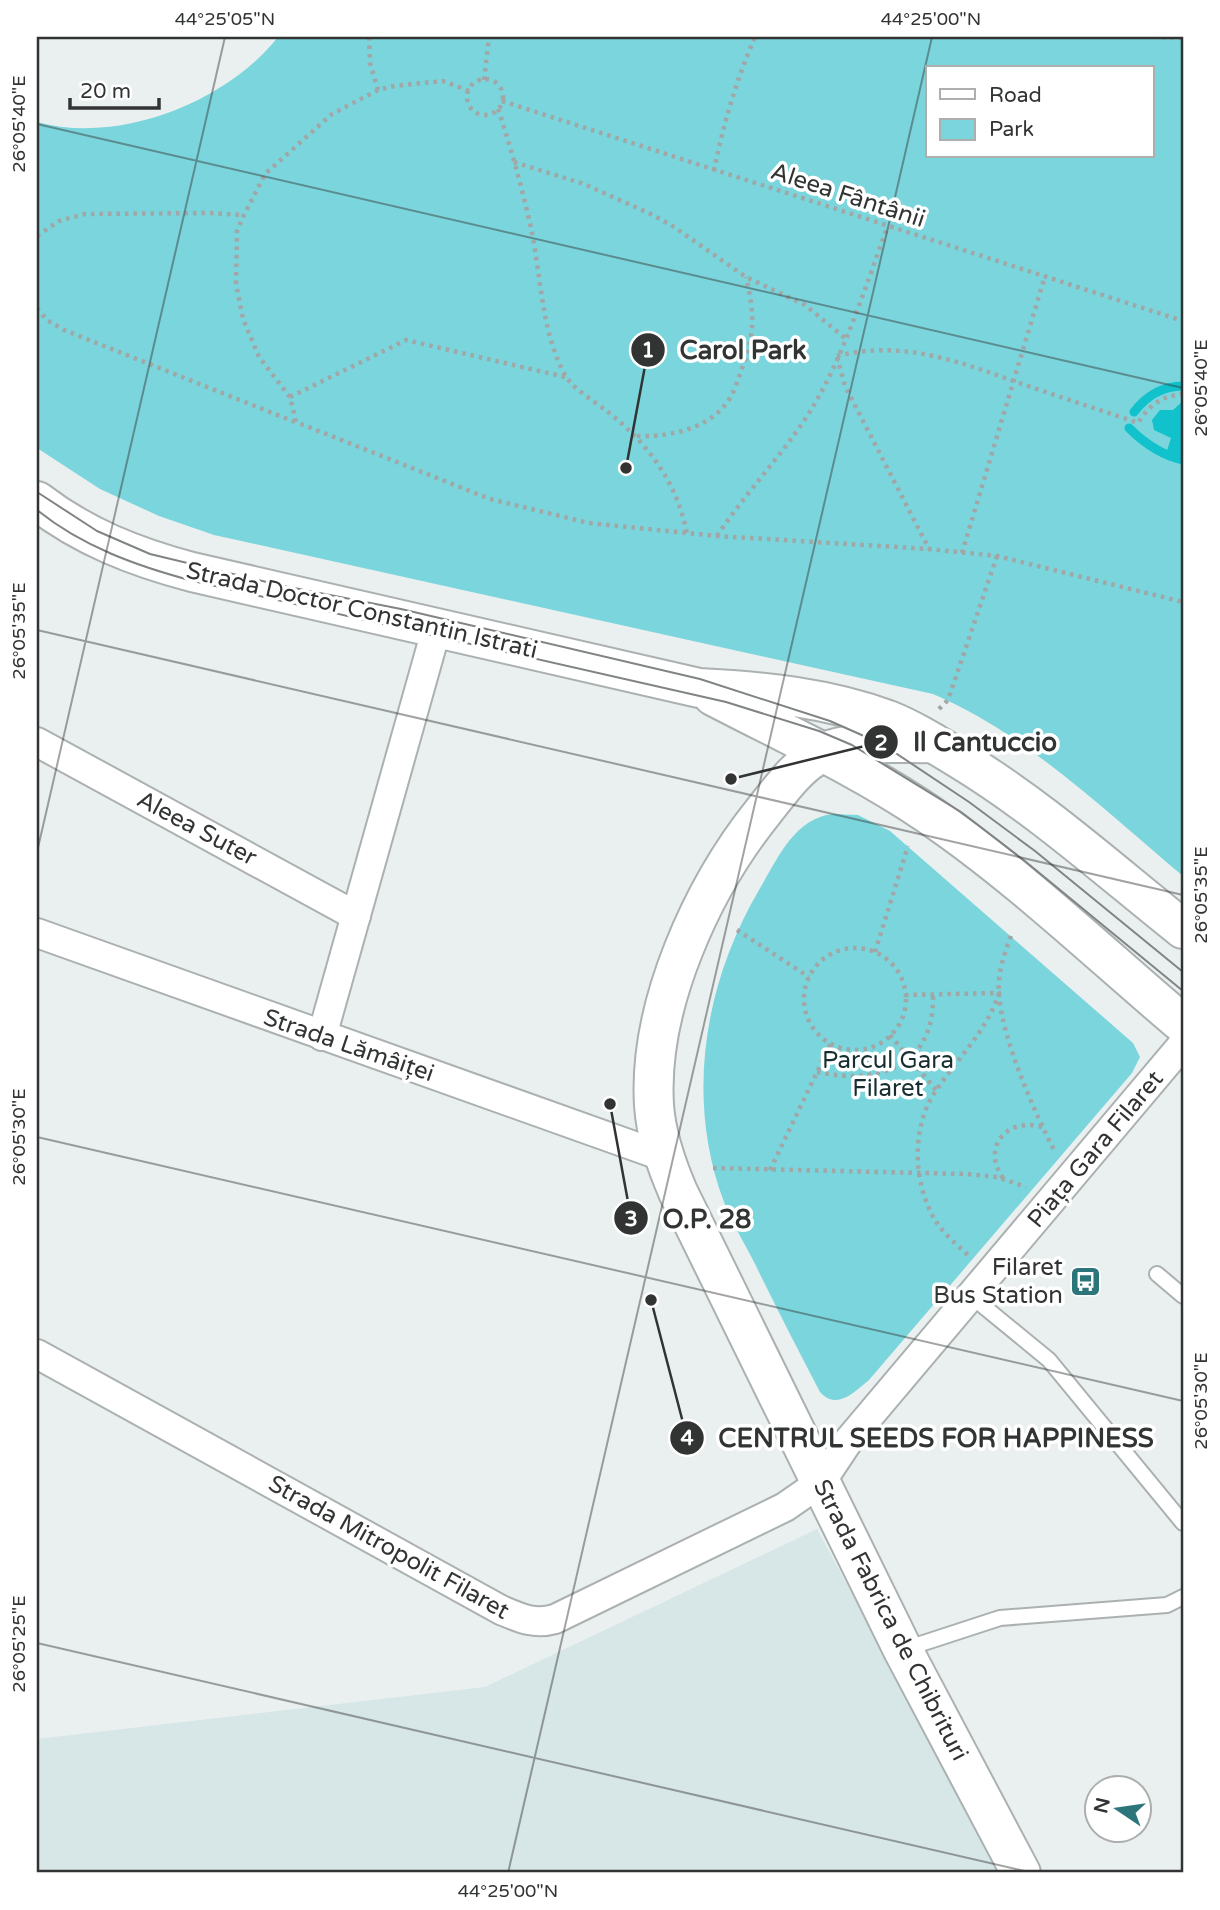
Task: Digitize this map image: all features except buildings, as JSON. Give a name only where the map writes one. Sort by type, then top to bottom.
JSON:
[{"type":"main road","name":"Strada Doctor Constantin Istrati","points":[[37,502],[97,540],[147,560],[699,688],[771,693],[866,713],[925,738],[975,768],[1048,819],[1183,929]]},
{"type":"main road","name":"Strada Doctor Constantin Istrati","points":[[699,688],[882,784],[969,845],[1183,1024]]},
{"type":"main road","name":"Strada Fabrica de Chibrituri","points":[[925,738],[852,745],[824,752],[808,761],[791,778],[750,828],[715,881],[690,935],[662,1023],[654,1105],[662,1156],[678,1192],[903,1650],[1021,1873]]},
{"type":"street","points":[[322,1036],[437,627]]},
{"type":"street","name":"Aleea Suter","points":[[37,742],[356,916]]},
{"type":"street","name":"Strada Lămâiței","points":[[37,933],[662,1156]]},
{"type":"street","name":"Piața Gara Filaret","points":[[821,1482],[849,1440],[1183,1044]]},
{"type":"street","name":"Strada Mitropolit Filaret","points":[[37,1354],[501,1609],[532,1621],[542,1622],[567,1613],[785,1507],[821,1482]]},
{"type":"lane","points":[[1157,1274],[1183,1296]]},
{"type":"lane","points":[[971,1296],[1049,1360],[1183,1523]]},
{"type":"lane","points":[[903,1650],[1000,1618],[1167,1605],[1183,1597]]},
{"type":"path","points":[[369,37],[370,63],[378,90]]},
{"type":"path","points":[[484,79],[489,37]]},
{"type":"path","points":[[714,171],[722,130],[735,87],[755,37]]},
{"type":"path","points":[[1153,37],[1183,38]]},
{"type":"path","points":[[484,79],[495,82],[502,90],[502,101],[498,109],[488,115],[476,112],[468,103],[469,91],[475,83],[484,79]]},
{"type":"path","points":[[296,422],[290,397],[259,357],[243,319],[236,284],[237,231],[265,174],[332,114],[378,90],[443,81],[469,91]]},
{"type":"path","name":"Aleea Fântânii","points":[[502,101],[1183,321]]},
{"type":"path","points":[[498,109],[531,228],[553,346],[566,377]]},
{"type":"path","points":[[514,162],[584,184],[636,206],[674,227],[746,277],[805,305],[845,338]]},
{"type":"path","points":[[37,236],[59,220],[85,214],[244,215]]},
{"type":"path","points":[[717,536],[742,499],[799,428],[845,338],[888,226]]},
{"type":"path","points":[[962,553],[1045,276]]},
{"type":"path","points":[[636,436],[664,435],[697,426],[725,405],[752,341],[753,304],[746,277]]},
{"type":"path","points":[[37,308],[47,320],[64,330],[491,499],[589,523],[687,534],[929,549],[997,556],[1183,602]]},
{"type":"path","points":[[290,397],[406,340],[566,377],[636,436],[663,470],[675,492],[687,534]]},
{"type":"path","points":[[837,356],[856,351],[893,349],[932,354],[1138,423],[1146,410],[1157,401],[1183,394]]},
{"type":"path","points":[[837,356],[845,386],[929,549]]},
{"type":"path","points":[[925,738],[948,700],[997,556]]},
{"type":"path","points":[[875,952],[908,846]]},
{"type":"path","points":[[737,930],[809,977]]},
{"type":"path","points":[[973,1259],[953,1242],[936,1222],[923,1197],[919,1173],[920,1128],[936,1090],[990,1015],[999,993],[1004,954],[1011,936]]},
{"type":"path","points":[[860,948],[875,952],[886,958],[898,972],[905,995],[902,1016],[890,1035],[865,1049],[853,1050],[831,1044],[814,1030],[806,1013],[804,995],[809,977],[826,957],[842,950],[860,948]]},
{"type":"path","points":[[905,995],[999,993]]},
{"type":"path","points":[[999,993],[1008,1038],[1042,1127],[1059,1159]]},
{"type":"path","points":[[817,1072],[835,1076],[866,1077],[894,1068],[909,1058],[925,1037],[932,1022],[933,994]]},
{"type":"path","points":[[890,1035],[936,1090]]},
{"type":"path","points":[[770,1170],[831,1044]]},
{"type":"path","points":[[1004,1179],[996,1164],[998,1140],[1017,1126],[1042,1127]]},
{"type":"path","points":[[713,1168],[966,1174],[1004,1179],[1032,1190]]},
{"type":"shaded area","points":[[1183,401],[1183,456],[1167,451],[1171,438],[1154,430],[1152,420],[1160,410],[1173,410]]},
{"type":"shaded area","points":[[817,1529],[1002,1873],[37,1873],[37,1739],[485,1687]]},
{"type":"green space","points":[[278,37],[1183,37],[1183,876],[1033,752],[1001,730],[933,694],[214,535],[159,516],[100,489],[37,448],[37,122],[69,128],[102,128],[136,122],[201,99],[230,81]]},
{"type":"green space","name":"Parcul Gara Filaret","points":[[833,814],[858,815],[890,831],[1133,1043],[1140,1057],[1132,1073],[869,1380],[839,1400],[833,1400],[820,1392],[724,1202],[712,1163],[705,1123],[703,1082],[713,1003],[740,926],[788,842],[808,823]]},
{"type":"waterway","points":[[1134,412],[1156,393],[1183,386]]},
{"type":"waterway","points":[[1129,428],[1154,448],[1183,460]]},
{"type":"tram line","points":[[37,492],[97,531],[150,554],[700,679],[830,721],[882,744],[969,802],[1035,851],[1183,972]]},
{"type":"tram line","points":[[37,510],[73,535],[111,554],[193,581],[726,702],[819,731],[852,745],[961,812],[1183,991]]},
{"type":"place","name":"Carol Park","points":[[626,468]]},
{"type":"place","name":"Il Cantuccio","points":[[731,779]]},
{"type":"place","name":"O.P. 28","points":[[610,1104]]},
{"type":"place","name":"Filaret Bus Station","points":[[1086,1281]]},
{"type":"place","name":"CENTRUL SEEDS FOR HAPPINESS","points":[[651,1300]]}]
